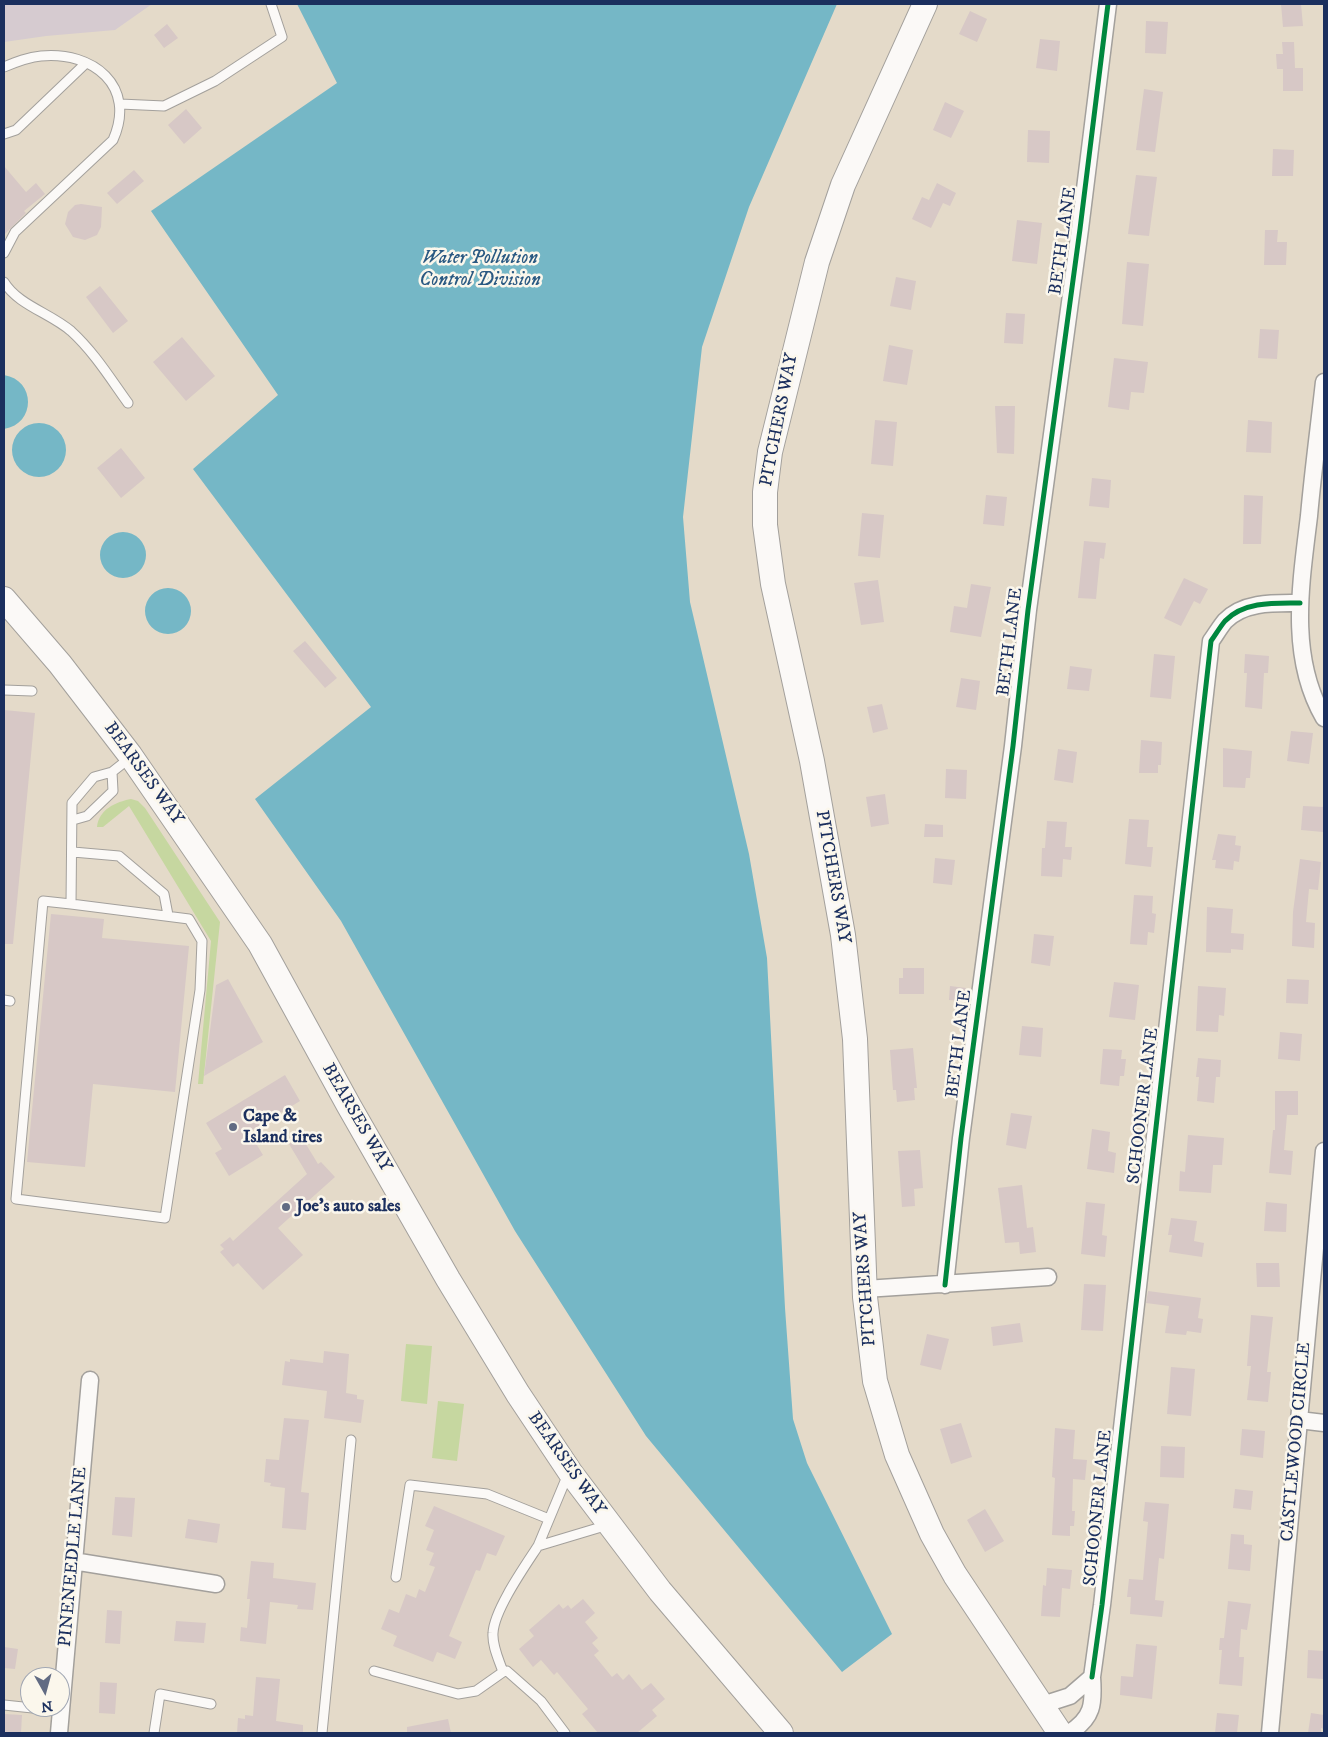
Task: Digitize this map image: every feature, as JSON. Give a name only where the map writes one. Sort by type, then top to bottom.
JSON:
[{"type":"main road","name":"PITCHERS WAY","points":[[925,4],[852,166],[827,231],[807,296],[770,452],[765,492],[765,525],[773,584],[812,761],[843,935],[855,1039],[865,1289],[876,1380],[897,1455],[917,1503],[955,1574],[1042,1705],[1057,1731]]},
{"type":"main road","name":"BEARSES WAY","points":[[5,601],[60,664],[132,757],[260,944],[349,1106],[448,1279],[514,1387],[570,1472],[608,1525],[715,1658],[781,1733]]},
{"type":"street","name":"BETH LANE","points":[[945,1285],[961,1138],[1013,746],[1028,610],[1080,229],[1108,4]]},
{"type":"street","points":[[1324,382],[1300,603],[1302,658],[1316,702],[1324,718]]},
{"type":"street","name":"SCHOONER LANE","points":[[1057,1731],[1081,1726],[1093,1705],[1092,1677],[1102,1604],[1211,641],[1226,620],[1247,607],[1274,603],[1300,603]]},
{"type":"street","name":"CASTLEWOOD CIRCLE","points":[[1270,1733],[1324,1151]]},
{"type":"street","points":[[865,1289],[1048,1277]]},
{"type":"street","name":"PINENEEDLE LANE","points":[[64,1667],[90,1380]]},
{"type":"street","points":[[1299,1420],[1324,1423]]},
{"type":"street","points":[[73,1561],[216,1584]]},
{"type":"street","points":[[1042,1705],[1070,1696],[1092,1677]]},
{"type":"street","name":"PINENEEDLE LANE","points":[[59,1733],[60,1717]]},
{"type":"lane","points":[[120,104],[164,106],[216,81],[275,42],[282,36],[271,4]]},
{"type":"lane","points":[[4,67],[21,60],[41,56],[60,56],[85,64],[103,73],[117,90],[120,104],[118,127],[113,140],[15,232],[4,253]]},
{"type":"lane","points":[[4,134],[16,130],[85,64]]},
{"type":"lane","points":[[4,282],[7,292],[70,330],[102,365],[128,403]]},
{"type":"lane","points":[[4,690],[32,691]]},
{"type":"lane","points":[[71,904],[72,803],[94,777],[112,772],[132,757]]},
{"type":"lane","points":[[73,820],[87,816],[113,791],[112,772]]},
{"type":"lane","points":[[73,852],[119,856],[164,894],[168,915]]},
{"type":"lane","points":[[43,901],[168,915],[189,919],[202,940],[200,990],[165,1218],[16,1199],[43,901]]},
{"type":"lane","points":[[322,1733],[351,1440]]},
{"type":"lane","points":[[503,1672],[494,1641],[494,1625],[513,1585],[538,1546],[570,1472]]},
{"type":"lane","points":[[396,1577],[410,1485],[487,1494],[549,1518]]},
{"type":"lane","points":[[538,1546],[608,1525]]},
{"type":"lane","points":[[374,1671],[458,1694],[476,1691],[507,1671],[516,1676],[528,1688],[554,1716],[565,1733]]},
{"type":"lane","points":[[154,1733],[160,1694],[211,1704]]},
{"type":"lane","points":[[4,1705],[20,1707]]},
{"type":"shaded area","points":[[4,4],[152,4],[115,30],[4,42]]},
{"type":"green space","points":[[131,799],[138,801],[145,808],[220,922],[203,1084],[198,1084],[211,941],[129,806],[103,827],[97,827],[101,815],[109,807]]},
{"type":"green space","points":[[406,1344],[432,1346],[427,1404],[401,1401]]},
{"type":"green space","points":[[438,1401],[464,1404],[457,1461],[432,1458]]},
{"type":"water","name":"Water Pollution Control Division","points":[[297,4],[837,4],[749,207],[702,347],[683,517],[690,602],[749,854],[767,958],[785,1308],[793,1419],[807,1463],[892,1634],[842,1672],[646,1436],[515,1231],[341,921],[255,799],[371,707],[193,469],[278,395],[151,211],[337,83]]},
{"type":"water","points":[[4,375],[15,379],[22,385],[28,402],[22,419],[15,425],[4,429]]},
{"type":"water","points":[[39,423],[49,425],[58,431],[64,440],[66,450],[64,460],[58,469],[49,475],[39,477],[29,475],[20,469],[14,460],[12,450],[14,440],[20,431],[29,425]]},
{"type":"water","points":[[123,532],[136,536],[142,542],[146,555],[142,568],[136,574],[123,578],[110,574],[104,568],[100,555],[104,542],[110,536]]},
{"type":"water","points":[[168,588],[181,592],[187,598],[191,611],[187,624],[181,630],[168,634],[155,630],[149,624],[145,611],[149,598],[155,592]]},
{"type":"building","points":[[1281,4],[1301,4],[1303,26],[1283,27]]},
{"type":"building","points":[[970,11],[987,19],[977,42],[959,34]]},
{"type":"building","points":[[1146,21],[1168,22],[1166,54],[1145,53]]},
{"type":"building","points":[[167,24],[178,38],[164,48],[154,35]]},
{"type":"building","points":[[1040,39],[1060,41],[1057,71],[1036,68]]},
{"type":"building","points":[[1282,42],[1294,42],[1295,68],[1303,68],[1303,91],[1283,91],[1283,69],[1277,69],[1276,54],[1283,54]]},
{"type":"building","points":[[1144,89],[1163,92],[1155,152],[1136,150]]},
{"type":"building","points":[[945,102],[964,111],[951,138],[933,130]]},
{"type":"building","points":[[186,109],[202,128],[184,144],[168,125]]},
{"type":"building","points":[[1028,130],[1050,131],[1049,163],[1027,162]]},
{"type":"building","points":[[1273,149],[1294,150],[1293,176],[1272,176]]},
{"type":"building","points":[[4,166],[26,192],[36,183],[45,194],[24,211],[26,213],[4,235]]},
{"type":"building","points":[[134,170],[144,181],[117,204],[107,193]]},
{"type":"building","points":[[1136,175],[1157,177],[1149,236],[1128,234]]},
{"type":"building","points":[[937,183],[956,193],[950,206],[943,203],[931,228],[912,219],[922,197],[929,200]]},
{"type":"building","points":[[75,205],[102,207],[101,227],[97,235],[85,240],[73,237],[65,224],[68,212]]},
{"type":"building","points":[[1017,220],[1042,223],[1037,264],[1012,261]]},
{"type":"building","points":[[1265,230],[1278,230],[1277,242],[1287,242],[1286,265],[1264,265]]},
{"type":"building","points":[[1127,262],[1149,264],[1143,326],[1122,324]]},
{"type":"building","points":[[896,277],[916,281],[911,310],[890,306]]},
{"type":"building","points":[[100,286],[128,321],[113,333],[86,297]]},
{"type":"building","points":[[1006,313],[1025,314],[1023,344],[1004,343]]},
{"type":"building","points":[[1260,329],[1279,330],[1277,359],[1258,358]]},
{"type":"building","points":[[182,337],[215,376],[186,401],[153,362]]},
{"type":"building","points":[[889,345],[913,350],[907,385],[883,381]]},
{"type":"building","points":[[1114,358],[1148,362],[1144,393],[1131,392],[1129,410],[1108,407]]},
{"type":"building","points":[[995,406],[1015,406],[1014,454],[997,453]]},
{"type":"building","points":[[875,420],[897,422],[893,466],[871,464]]},
{"type":"building","points":[[1248,420],[1272,422],[1271,453],[1246,452]]},
{"type":"building","points":[[121,448],[145,478],[121,498],[97,468]]},
{"type":"building","points":[[1092,478],[1111,480],[1109,508],[1089,506]]},
{"type":"building","points":[[986,495],[1007,497],[1004,526],[983,524]]},
{"type":"building","points":[[1244,495],[1263,496],[1261,544],[1243,544]]},
{"type":"building","points":[[862,513],[884,515],[880,558],[858,556]]},
{"type":"building","points":[[1084,541],[1106,543],[1104,559],[1100,558],[1096,599],[1078,598]]},
{"type":"building","points":[[1184,578],[1208,589],[1200,604],[1194,601],[1181,626],[1164,618]]},
{"type":"building","points":[[878,580],[884,622],[861,625],[854,583]]},
{"type":"building","points":[[971,584],[991,587],[981,637],[950,632],[954,606],[967,608]]},
{"type":"building","points":[[305,641],[337,678],[325,688],[293,651]]},
{"type":"building","points":[[1154,654],[1175,656],[1171,699],[1150,697]]},
{"type":"building","points":[[1245,654],[1269,656],[1268,673],[1264,673],[1262,709],[1245,707],[1247,673],[1244,673]]},
{"type":"building","points":[[1070,666],[1092,669],[1089,691],[1067,689]]},
{"type":"building","points":[[961,678],[980,681],[976,710],[956,707]]},
{"type":"building","points":[[882,704],[888,729],[873,733],[867,707]]},
{"type":"building","points":[[4,710],[35,713],[13,944],[4,944]]},
{"type":"building","points":[[1291,731],[1313,733],[1309,764],[1287,761]]},
{"type":"building","points":[[1141,740],[1162,742],[1161,765],[1158,765],[1158,773],[1139,773]]},
{"type":"building","points":[[1223,748],[1252,751],[1250,778],[1246,778],[1245,788],[1223,787]]},
{"type":"building","points":[[1058,749],[1077,752],[1073,783],[1054,780]]},
{"type":"building","points":[[946,769],[967,770],[966,799],[945,798]]},
{"type":"building","points":[[885,794],[889,824],[871,827],[866,797]]},
{"type":"building","points":[[1303,806],[1324,807],[1323,832],[1301,830]]},
{"type":"building","points":[[1129,819],[1149,820],[1147,847],[1153,847],[1151,867],[1125,864]]},
{"type":"building","points":[[1047,821],[1067,822],[1065,847],[1072,847],[1071,860],[1063,859],[1062,877],[1041,876],[1042,848],[1045,848]]},
{"type":"building","points":[[925,824],[943,825],[943,837],[924,837]]},
{"type":"building","points":[[1218,834],[1236,836],[1235,845],[1241,846],[1239,862],[1234,861],[1233,870],[1215,868],[1216,860],[1212,860]]},
{"type":"building","points":[[935,858],[955,860],[952,885],[933,883]]},
{"type":"building","points":[[1300,859],[1321,862],[1318,890],[1309,889],[1306,922],[1315,923],[1314,948],[1292,946],[1293,912]]},
{"type":"building","points":[[1134,895],[1153,896],[1152,913],[1156,914],[1154,933],[1148,932],[1147,945],[1130,944]]},
{"type":"building","points":[[1207,907],[1233,909],[1231,933],[1244,934],[1243,950],[1231,949],[1231,953],[1206,952]]},
{"type":"building","points":[[51,914],[104,919],[102,938],[189,946],[175,1092],[93,1084],[85,1167],[27,1162]]},
{"type":"building","points":[[1034,934],[1054,936],[1050,966],[1031,963]]},
{"type":"building","points":[[903,968],[924,968],[924,994],[899,994],[899,978],[903,978]]},
{"type":"building","points":[[228,979],[263,1042],[204,1076],[216,985]]},
{"type":"building","points":[[1287,979],[1309,980],[1308,1004],[1286,1003]]},
{"type":"building","points":[[1114,982],[1139,985],[1135,1020],[1109,1017]]},
{"type":"building","points":[[950,986],[966,988],[965,1001],[949,1000]]},
{"type":"building","points":[[1198,986],[1226,988],[1224,1016],[1219,1015],[1218,1032],[1196,1031]]},
{"type":"building","points":[[1022,1026],[1043,1028],[1041,1057],[1019,1055]]},
{"type":"building","points":[[1280,1032],[1302,1034],[1300,1061],[1278,1059]]},
{"type":"building","points":[[913,1048],[917,1088],[914,1088],[915,1100],[897,1102],[896,1090],[893,1090],[890,1050]]},
{"type":"building","points":[[1103,1049],[1122,1050],[1121,1059],[1126,1059],[1124,1076],[1120,1076],[1119,1086],[1100,1084]]},
{"type":"building","points":[[1198,1058],[1221,1060],[1220,1077],[1216,1077],[1214,1103],[1197,1101],[1199,1077],[1196,1077]]},
{"type":"building","name":"Cape & Island tires","points":[[285,1075],[300,1101],[249,1132],[263,1155],[229,1176],[215,1153],[222,1149],[206,1123]]},
{"type":"building","points":[[1275,1091],[1298,1091],[1298,1115],[1287,1115],[1284,1150],[1293,1151],[1291,1175],[1269,1173],[1273,1130],[1275,1130]]},
{"type":"building","points":[[1011,1113],[1032,1116],[1026,1149],[1006,1145]]},
{"type":"building","points":[[1092,1129],[1110,1132],[1108,1151],[1116,1153],[1114,1173],[1087,1169]]},
{"type":"building","points":[[1188,1135],[1224,1138],[1222,1165],[1213,1165],[1211,1193],[1179,1191],[1180,1171],[1185,1172]]},
{"type":"building","name":"Joe's auto sales","points":[[301,1136],[318,1164],[321,1162],[335,1177],[278,1228],[303,1255],[263,1290],[238,1263],[233,1267],[220,1252],[224,1249],[220,1245],[230,1237],[233,1241],[307,1174],[289,1144]]},
{"type":"building","points":[[920,1150],[923,1188],[914,1189],[915,1206],[902,1207],[898,1151]]},
{"type":"building","points":[[1022,1185],[1027,1228],[1033,1227],[1036,1252],[1020,1254],[1019,1242],[1005,1243],[998,1188]]},
{"type":"building","points":[[1086,1202],[1105,1204],[1102,1235],[1107,1236],[1105,1257],[1081,1254]]},
{"type":"building","points":[[1266,1202],[1287,1204],[1286,1232],[1264,1231]]},
{"type":"building","points":[[1171,1218],[1197,1221],[1194,1241],[1204,1243],[1202,1257],[1169,1252],[1172,1235],[1168,1235]]},
{"type":"building","points":[[1256,1263],[1279,1263],[1280,1287],[1257,1287]]},
{"type":"building","points":[[1084,1284],[1106,1285],[1103,1331],[1081,1330]]},
{"type":"building","points":[[1148,1291],[1201,1298],[1198,1318],[1203,1319],[1201,1333],[1187,1331],[1186,1335],[1165,1333],[1169,1306],[1146,1303]]},
{"type":"building","points":[[1251,1315],[1273,1317],[1267,1372],[1271,1372],[1268,1402],[1247,1400],[1251,1366],[1247,1366]]},
{"type":"building","points":[[1020,1323],[1023,1342],[993,1346],[991,1327]]},
{"type":"building","points":[[927,1334],[949,1339],[941,1370],[920,1365]]},
{"type":"building","points":[[324,1351],[349,1354],[346,1393],[357,1395],[357,1399],[364,1400],[361,1423],[324,1418],[327,1391],[282,1385],[285,1361],[290,1362],[290,1359],[323,1363]]},
{"type":"building","points":[[1171,1367],[1195,1369],[1191,1416],[1167,1414]]},
{"type":"building","points":[[284,1418],[309,1420],[301,1492],[309,1493],[306,1530],[282,1528],[285,1488],[270,1486],[271,1483],[264,1482],[266,1459],[279,1460]]},
{"type":"building","points":[[961,1423],[972,1457],[951,1464],[940,1429]]},
{"type":"building","points":[[1055,1428],[1075,1430],[1073,1459],[1087,1460],[1085,1480],[1073,1479],[1072,1511],[1075,1511],[1074,1526],[1070,1526],[1070,1536],[1052,1535],[1055,1478],[1052,1477]]},
{"type":"building","points":[[1242,1429],[1265,1431],[1263,1458],[1240,1455]]},
{"type":"building","points":[[1161,1446],[1185,1447],[1184,1478],[1160,1477]]},
{"type":"building","points":[[1235,1489],[1253,1491],[1251,1510],[1233,1508]]},
{"type":"building","points":[[115,1497],[135,1498],[132,1537],[112,1535]]},
{"type":"building","points":[[1145,1502],[1169,1504],[1164,1559],[1159,1558],[1155,1600],[1164,1601],[1162,1617],[1130,1614],[1131,1597],[1127,1597],[1129,1579],[1143,1580],[1148,1522],[1143,1521]]},
{"type":"building","points":[[434,1506],[505,1536],[496,1556],[487,1553],[480,1571],[476,1570],[449,1636],[462,1642],[455,1659],[437,1652],[433,1662],[393,1646],[397,1636],[381,1629],[389,1609],[399,1613],[406,1594],[416,1598],[419,1589],[425,1592],[435,1567],[429,1565],[434,1553],[426,1550],[434,1530],[425,1526]]},
{"type":"building","points":[[985,1509],[1004,1541],[985,1552],[967,1520]]},
{"type":"building","points":[[188,1519],[220,1524],[217,1543],[185,1538]]},
{"type":"building","points":[[1231,1534],[1244,1535],[1244,1544],[1252,1545],[1250,1571],[1228,1569]]},
{"type":"building","points":[[251,1561],[274,1563],[273,1578],[316,1583],[313,1610],[297,1609],[298,1605],[270,1602],[266,1644],[240,1641],[241,1627],[247,1628],[250,1599],[247,1599]]},
{"type":"building","points":[[1047,1568],[1072,1570],[1070,1589],[1062,1588],[1060,1617],[1041,1616],[1043,1585],[1046,1586]]},
{"type":"building","points":[[583,1599],[595,1613],[585,1622],[598,1638],[592,1643],[599,1651],[594,1655],[612,1677],[617,1673],[623,1680],[629,1674],[642,1690],[651,1683],[665,1699],[652,1710],[657,1716],[637,1733],[598,1733],[582,1714],[588,1709],[557,1672],[554,1675],[541,1660],[533,1667],[519,1649],[534,1636],[529,1630],[559,1604],[563,1609],[568,1605],[571,1609]]},
{"type":"building","points":[[1228,1601],[1251,1604],[1247,1630],[1241,1629],[1239,1657],[1244,1657],[1242,1686],[1219,1684],[1222,1650],[1219,1650],[1220,1638],[1224,1638]]},
{"type":"building","points":[[107,1610],[122,1611],[120,1644],[105,1643]]},
{"type":"building","points":[[176,1621],[206,1623],[204,1643],[174,1641]]},
{"type":"building","points":[[1136,1644],[1157,1646],[1152,1699],[1120,1695],[1121,1676],[1133,1677]]},
{"type":"building","points":[[4,1647],[18,1649],[15,1669],[4,1668]]},
{"type":"building","points":[[1308,1650],[1324,1651],[1324,1679],[1307,1678]]},
{"type":"building","points":[[256,1677],[280,1679],[276,1721],[303,1725],[303,1733],[237,1733],[238,1718],[245,1719],[245,1715],[253,1716]]},
{"type":"building","points":[[100,1682],[117,1683],[115,1714],[99,1713]]},
{"type":"building","points":[[1217,1713],[1239,1715],[1237,1733],[1215,1733]]},
{"type":"building","points":[[1311,1713],[1324,1715],[1324,1729],[1321,1728],[1321,1733],[1308,1733]]},
{"type":"building","points":[[4,1714],[20,1715],[22,1717],[21,1733],[4,1733]]},
{"type":"building","points":[[448,1719],[451,1733],[407,1733],[407,1727]]},
{"type":"cycle path","points":[[945,1285],[961,1138],[1013,746],[1028,610],[1080,229],[1108,4]]},
{"type":"cycle path","points":[[1092,1677],[1102,1605],[1211,641],[1225,621],[1241,610],[1261,604],[1300,603]]},
{"type":"place","name":"Cape & Island tires","points":[[233,1127]]},
{"type":"place","name":"Joe's auto sales","points":[[286,1207]]}]
